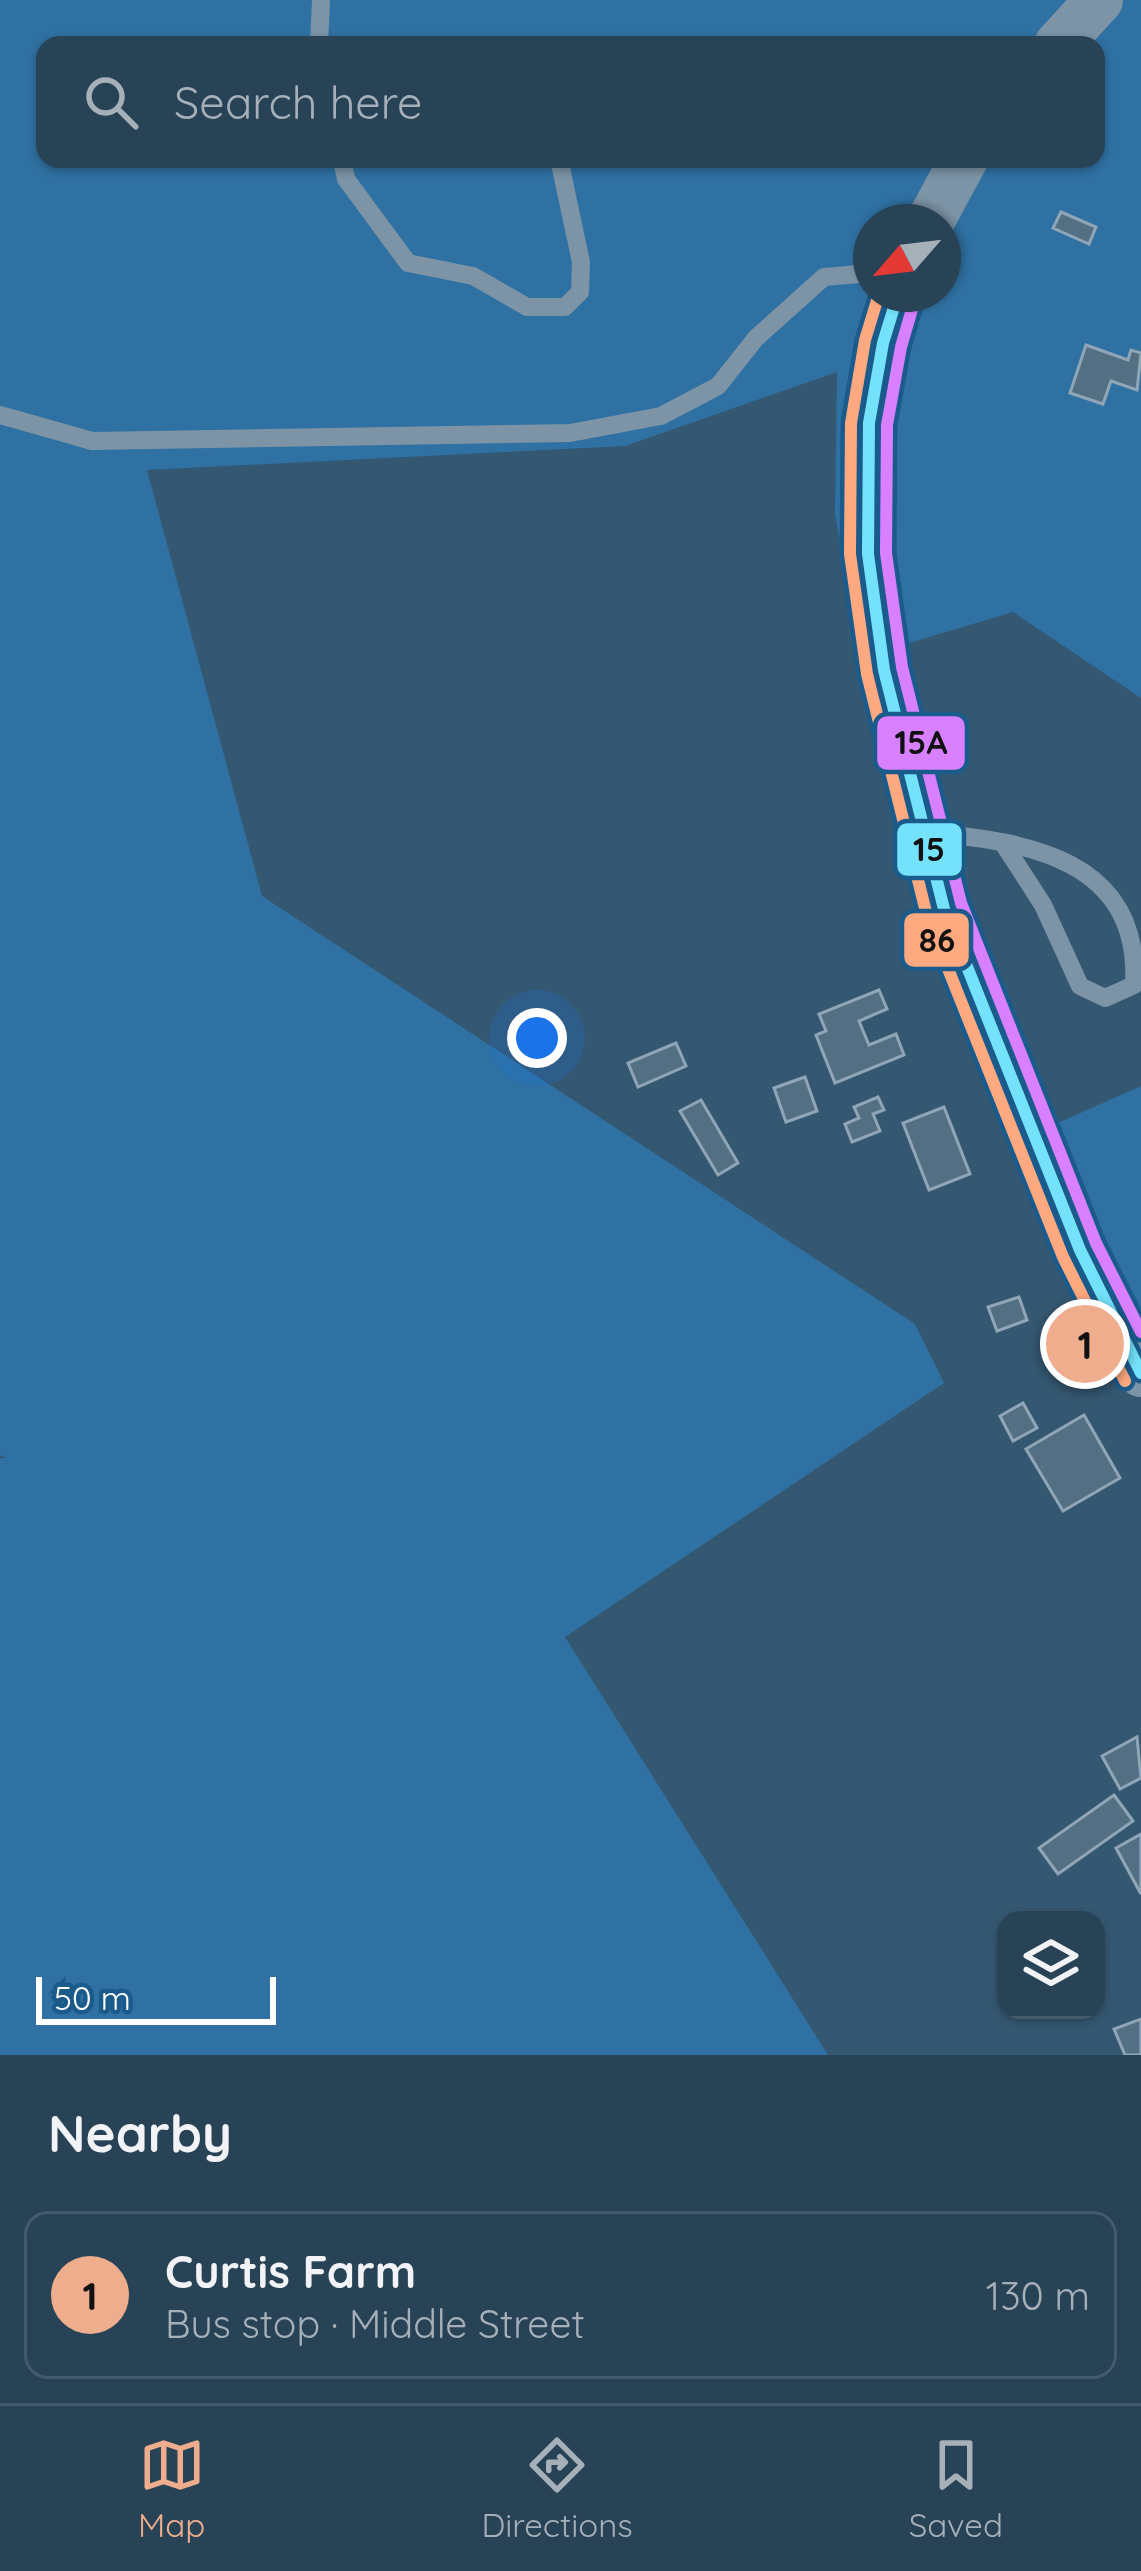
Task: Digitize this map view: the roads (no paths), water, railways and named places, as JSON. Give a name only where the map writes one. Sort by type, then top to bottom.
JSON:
[{"type":"street","points":[[1066,36],[1099,0]]},
{"type":"street","points":[[940,204],[959,168]]},
{"type":"street","points":[[892,312],[869,423],[868,554],[884,670],[944,909],[1080,1250],[1141,1372]]},
{"type":"lane","points":[[320,0],[320,36]]},
{"type":"lane","points":[[344,168],[346,179],[408,263],[473,276],[526,308],[565,307],[580,292],[581,262],[561,168]]},
{"type":"lane","points":[[0,415],[92,441],[570,433],[661,416],[718,386],[756,338],[824,277],[853,275]]},
{"type":"lane","points":[[925,833],[1003,843],[1083,867],[1110,887],[1130,924],[1137,959],[1134,985],[1105,998],[1080,986],[1051,921],[1003,843]]},
{"type":"place","name":"Curtis Farm","points":[[1085,1344]]}]
